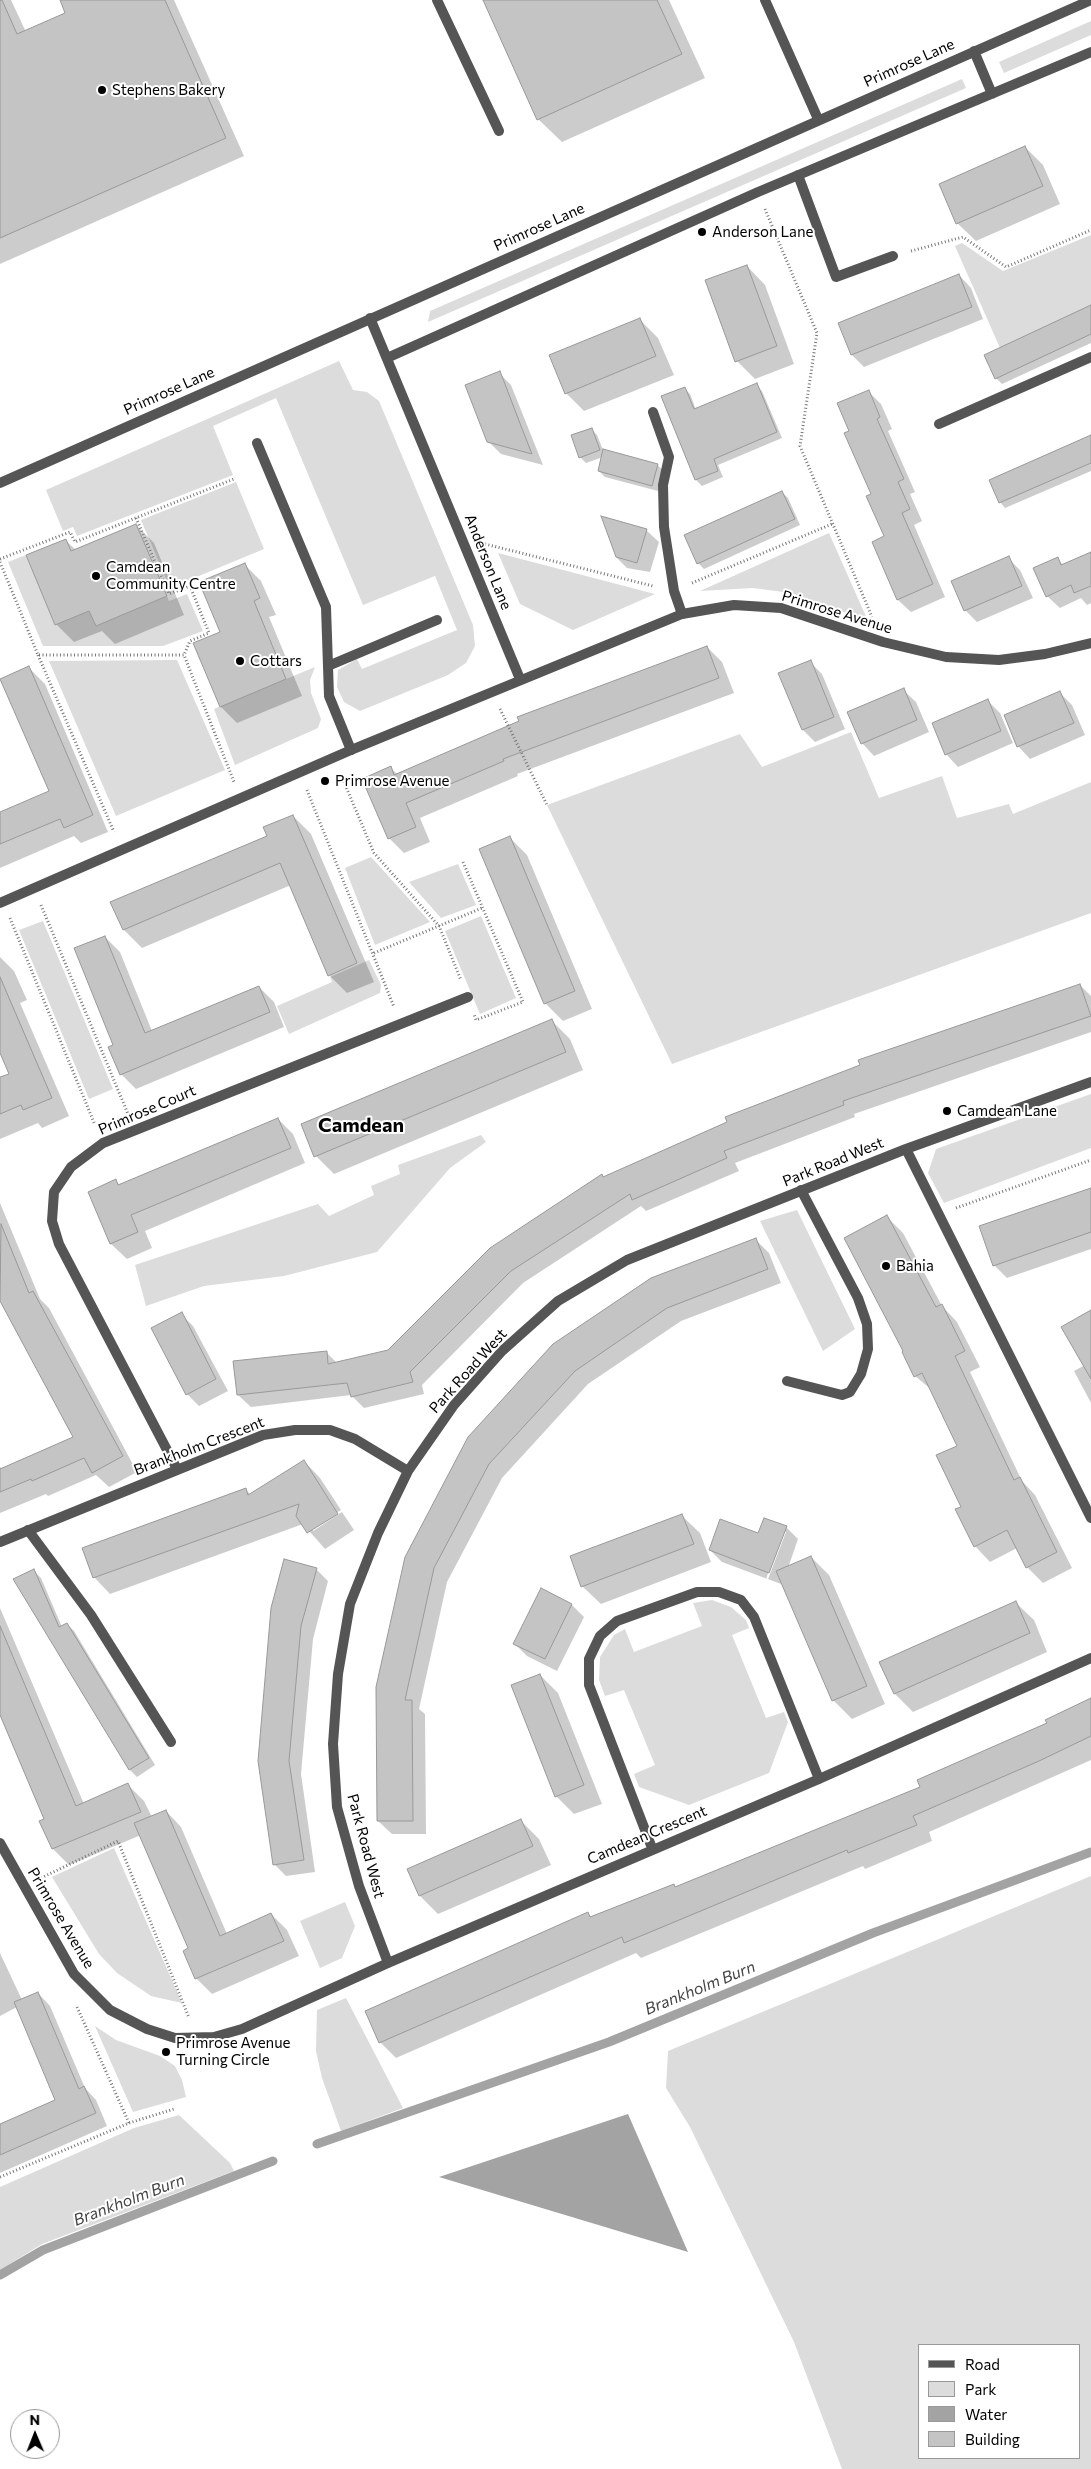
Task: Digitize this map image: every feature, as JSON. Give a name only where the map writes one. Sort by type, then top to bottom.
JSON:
[{"type":"street","points":[[437,0],[498,131]]},
{"type":"street","points":[[765,0],[818,119]]},
{"type":"street","name":"Primrose Lane","points":[[0,483],[818,119],[1091,0]]},
{"type":"street","points":[[974,51],[992,94]]},
{"type":"street","points":[[387,358],[758,192],[1091,52]]},
{"type":"street","points":[[798,175],[836,277],[893,256]]},
{"type":"street","name":"Anderson Lane","points":[[370,318],[520,679]]},
{"type":"street","points":[[939,424],[1091,356]]},
{"type":"street","points":[[653,412],[669,457],[663,485],[664,527],[674,591],[682,614]]},
{"type":"street","points":[[257,443],[326,607],[329,696],[351,750]]},
{"type":"street","name":"Primrose Avenue","points":[[1,900],[34,888],[351,750],[520,679],[682,614],[734,605],[781,608],[883,642],[946,657],[999,660],[1045,654],[1091,643]]},
{"type":"street","points":[[328,666],[437,620]]},
{"type":"street","name":"Primrose Court","points":[[177,1469],[59,1244],[52,1220],[54,1192],[71,1167],[103,1144],[468,997]]},
{"type":"street","name":"Park Road West","points":[[388,1962],[359,1886],[337,1807],[333,1744],[338,1674],[350,1604],[378,1533],[408,1471],[454,1405],[502,1351],[558,1301],[627,1260],[906,1149],[1091,1082]]},
{"type":"street","points":[[906,1149],[1091,1518]]},
{"type":"street","points":[[787,1381],[842,1395],[850,1392],[861,1374],[868,1349],[867,1324],[858,1298],[801,1190]]},
{"type":"street","name":"Brankholm Crescent","points":[[0,1542],[263,1435],[295,1430],[330,1430],[355,1439],[408,1471]]},
{"type":"street","points":[[28,1530],[91,1615],[171,1742]]},
{"type":"street","points":[[652,1848],[589,1685],[589,1659],[600,1636],[617,1620],[697,1592],[719,1592],[741,1600],[754,1617],[819,1779]]},
{"type":"street","name":"Camdean Crescent","points":[[214,2037],[242,2029],[388,1962],[652,1848],[819,1779],[1091,1658]]},
{"type":"street","name":"Primrose Avenue","points":[[0,1843],[74,1974],[110,2010],[147,2029],[175,2038],[214,2037]]},
{"type":"path","points":[[758,192],[817,333],[800,446],[883,642]]},
{"type":"path","points":[[893,256],[963,237],[1006,267],[1091,230]]},
{"type":"path","points":[[122,850],[38,655],[0,561],[70,532],[75,542],[234,478]]},
{"type":"path","points":[[136,518],[169,594],[190,586],[209,633],[190,641],[184,655],[240,799]]},
{"type":"path","points":[[38,655],[184,655]]},
{"type":"path","points":[[492,691],[547,805]]},
{"type":"path","points":[[334,758],[374,853],[439,926]]},
{"type":"path","points":[[300,773],[401,1024]]},
{"type":"path","points":[[462,862],[522,1002]]},
{"type":"path","points":[[34,888],[135,1130]]},
{"type":"path","points":[[1,900],[103,1144]]},
{"type":"path","points":[[374,953],[482,908]]},
{"type":"path","points":[[939,1214],[1091,1160]]},
{"type":"path","points":[[24,1886],[118,1841],[197,2038]]},
{"type":"path","points":[[74,1974],[69,1988],[129,2123]]},
{"type":"path","points":[[0,2177],[129,2123],[174,2109]]},
{"type":"green space","points":[[1091,21],[1091,35],[1004,73],[999,62]]},
{"type":"green space","points":[[962,79],[966,88],[428,322],[430,311]]},
{"type":"green space","points":[[1091,235],[1091,305],[1000,348],[955,246],[962,243],[1003,271]]},
{"type":"green space","points":[[339,361],[353,390],[367,392],[379,401],[473,625],[475,646],[466,663],[448,675],[360,711],[344,702],[337,687],[338,670],[357,659],[362,669],[457,630],[435,576],[363,605],[276,398],[213,426],[233,475],[77,536],[73,527],[63,531],[46,490]]},
{"type":"green space","points":[[236,482],[264,549],[170,588],[141,520]]},
{"type":"green space","points":[[829,533],[868,621],[791,593],[753,588],[700,591]]},
{"type":"green space","points":[[498,553],[655,594],[573,630],[520,604]]},
{"type":"green space","points":[[26,555],[55,625],[89,611],[96,626],[167,596],[169,601],[187,594],[203,631],[163,646],[43,646],[8,562]]},
{"type":"green space","points":[[177,660],[225,770],[116,816],[49,661]]},
{"type":"green space","points":[[315,667],[310,680],[311,693],[321,719],[318,728],[235,765],[214,709]]},
{"type":"green space","points":[[851,732],[879,798],[942,776],[957,818],[1009,804],[1013,814],[1091,782],[1091,913],[672,1064],[547,805],[740,734],[762,767]]},
{"type":"green space","points":[[371,857],[430,922],[375,945],[345,868]]},
{"type":"green space","points":[[458,864],[476,905],[441,918],[409,882]]},
{"type":"green space","points":[[481,916],[516,998],[480,1014],[445,931]]},
{"type":"green space","points":[[43,921],[113,1089],[89,1099],[19,930]]},
{"type":"green space","points":[[369,960],[381,985],[380,993],[289,1034],[277,1006],[332,982],[330,977]]},
{"type":"green space","points":[[1091,1094],[1091,1148],[944,1203],[928,1173],[936,1149]]},
{"type":"green space","points":[[481,1135],[486,1142],[450,1168],[377,1252],[284,1276],[204,1286],[146,1306],[135,1265],[318,1204],[329,1216],[374,1195],[371,1186],[400,1174],[398,1165]]},
{"type":"green space","points":[[797,1210],[855,1329],[823,1351],[760,1221]]},
{"type":"green space","points":[[712,1600],[731,1607],[746,1620],[749,1628],[732,1635],[766,1718],[784,1712],[788,1722],[769,1773],[689,1805],[639,1787],[634,1774],[655,1765],[624,1690],[605,1696],[599,1680],[600,1657],[614,1635],[625,1629],[634,1652],[702,1626],[693,1603]]},
{"type":"green space","points":[[114,1848],[182,2003],[151,1996],[117,1973],[99,1954],[52,1877]]},
{"type":"green space","points":[[1091,1876],[1091,2469],[842,2469],[794,2342],[690,2127],[666,2088],[668,2051]]},
{"type":"green space","points":[[345,1902],[355,1926],[342,1958],[320,1968],[300,1921]]},
{"type":"green space","points":[[346,1998],[403,2108],[341,2131],[322,2078],[316,2051],[317,2010]]},
{"type":"green space","points":[[95,2026],[116,2040],[160,2056],[175,2066],[182,2080],[186,2097],[133,2112]]},
{"type":"green space","points":[[179,2115],[230,2163],[234,2171],[42,2244],[0,2270],[0,2187],[134,2128]]},
{"type":"water","points":[[628,2114],[688,2252],[439,2177]]},
{"type":"building","name":"Stephens Bakery","points":[[0,0],[2,0],[17,34],[65,13],[60,0],[165,0],[226,138],[0,238]]},
{"type":"building","points":[[483,0],[657,0],[682,54],[537,120]]},
{"type":"building","points":[[1025,146],[1043,186],[956,224],[939,184]]},
{"type":"building","points":[[747,265],[777,346],[735,362],[705,280]]},
{"type":"building","points":[[959,274],[972,307],[851,355],[838,323]]},
{"type":"building","points":[[1091,305],[1091,334],[995,379],[984,355]]},
{"type":"building","points":[[640,318],[656,356],[565,394],[549,355]]},
{"type":"building","points":[[500,371],[532,454],[487,442],[465,385]]},
{"type":"building","points":[[757,383],[777,432],[714,459],[718,471],[695,480],[661,396],[685,387],[694,409]]},
{"type":"building","points":[[869,390],[880,417],[877,419],[904,479],[898,482],[910,509],[902,513],[933,584],[897,600],[872,542],[884,536],[866,496],[871,494],[844,433],[849,431],[837,403]]},
{"type":"building","points":[[592,428],[600,450],[579,458],[571,435]]},
{"type":"building","points":[[1091,435],[1091,463],[999,503],[989,480]]},
{"type":"building","points":[[603,449],[658,464],[652,486],[598,471]]},
{"type":"building","points":[[782,491],[795,519],[697,564],[684,535]]},
{"type":"building","points":[[601,516],[647,529],[637,563],[616,557]]},
{"type":"building","name":"Camdean Community Centre","points":[[136,524],[167,596],[96,626],[89,611],[55,625],[26,555],[66,539],[71,551]]},
{"type":"building","points":[[1091,552],[1091,586],[1074,593],[1071,585],[1046,597],[1033,568],[1058,557],[1061,565]]},
{"type":"building","points":[[1009,556],[1022,586],[964,611],[951,581]]},
{"type":"building","name":"Cottars","points":[[245,563],[260,598],[254,601],[286,679],[220,707],[193,643],[220,632],[199,582]]},
{"type":"building","points":[[707,646],[719,678],[503,759],[504,761],[406,803],[416,827],[388,839],[362,779],[391,766],[394,775],[519,721],[517,717]]},
{"type":"building","points":[[811,660],[834,717],[802,730],[778,673]]},
{"type":"building","points":[[29,666],[93,815],[64,828],[60,819],[0,844],[0,812],[49,791],[0,679]]},
{"type":"building","points":[[904,688],[917,720],[861,744],[847,712]]},
{"type":"building","points":[[1060,691],[1074,723],[1017,747],[1004,715]]},
{"type":"building","points":[[988,699],[1001,731],[945,755],[932,723]]},
{"type":"building","points":[[293,815],[357,963],[328,976],[280,863],[123,930],[110,902],[267,836],[263,827]]},
{"type":"building","points":[[510,836],[575,991],[544,1004],[479,849]]},
{"type":"building","points":[[105,936],[145,1033],[259,986],[270,1012],[120,1075],[108,1047],[113,1045],[74,948]]},
{"type":"building","points":[[0,977],[52,1098],[23,1110],[21,1105],[0,1114],[0,1077],[9,1074],[0,1053]]},
{"type":"building","points":[[1080,984],[1091,1016],[843,1101],[844,1105],[724,1151],[727,1158],[632,1200],[630,1194],[511,1271],[410,1372],[413,1382],[351,1397],[347,1383],[237,1395],[233,1361],[327,1351],[328,1364],[388,1350],[490,1248],[602,1174],[603,1177],[727,1122],[725,1117],[860,1065],[858,1060]]},
{"type":"building","points":[[552,1019],[566,1052],[314,1157],[301,1124]]},
{"type":"building","points":[[278,1118],[291,1148],[131,1215],[138,1232],[110,1244],[88,1192],[116,1179],[118,1185]]},
{"type":"building","points":[[1091,1188],[1091,1232],[993,1266],[979,1226]]},
{"type":"building","points":[[887,1215],[936,1307],[942,1304],[965,1351],[955,1356],[1014,1480],[1020,1477],[1057,1552],[1026,1568],[1007,1530],[974,1547],[955,1509],[961,1507],[936,1455],[957,1446],[922,1373],[914,1377],[903,1351],[844,1238]]},
{"type":"building","points":[[1,1224],[29,1293],[33,1291],[123,1456],[92,1473],[84,1458],[32,1481],[31,1479],[0,1492],[0,1469],[73,1437],[0,1301]]},
{"type":"building","points":[[756,1238],[768,1269],[667,1308],[575,1371],[489,1464],[434,1568],[405,1700],[412,1700],[413,1821],[377,1821],[376,1687],[405,1557],[468,1437],[553,1344],[651,1278]]},
{"type":"building","points":[[1091,1310],[1091,1379],[1061,1327]]},
{"type":"building","points":[[182,1312],[216,1379],[186,1395],[151,1328]]},
{"type":"building","points":[[304,1460],[338,1514],[307,1533],[296,1516],[299,1504],[93,1578],[82,1548],[246,1488],[248,1495]]},
{"type":"building","points":[[682,1514],[694,1544],[581,1587],[570,1556]]},
{"type":"building","points":[[764,1518],[787,1526],[769,1573],[709,1550],[720,1519],[758,1533]]},
{"type":"building","points":[[811,1556],[867,1686],[832,1701],[776,1571]]},
{"type":"building","points":[[284,1559],[317,1568],[301,1626],[289,1761],[304,1860],[273,1865],[258,1761],[271,1608]]},
{"type":"building","points":[[34,1569],[59,1627],[67,1623],[149,1758],[129,1770],[13,1579]]},
{"type":"building","points":[[541,1588],[572,1604],[545,1659],[513,1644]]},
{"type":"building","points":[[1016,1601],[1030,1633],[894,1694],[879,1662]]},
{"type":"building","points":[[0,1626],[76,1806],[128,1783],[141,1812],[52,1849],[39,1821],[44,1819],[0,1715]]},
{"type":"building","points":[[540,1674],[584,1785],[555,1797],[511,1685]]},
{"type":"building","points":[[1091,1698],[1091,1736],[913,1816],[917,1825],[848,1853],[847,1850],[624,1943],[622,1937],[379,2043],[365,2011],[588,1912],[590,1917],[674,1884],[675,1887],[920,1787],[917,1780],[1047,1723],[1045,1720]]},
{"type":"building","points":[[166,1810],[220,1936],[271,1913],[284,1941],[195,1979],[183,1951],[188,1948],[134,1823]]},
{"type":"building","points":[[521,1819],[533,1846],[419,1896],[407,1869]]},
{"type":"building","points":[[38,1992],[79,2089],[84,2086],[96,2113],[0,2155],[0,2124],[55,2100],[14,2002]]},
{"type":"waterway","name":"Brankholm Burn","points":[[317,2144],[609,2042],[873,1933],[1091,1852]]},
{"type":"waterway","name":"Brankholm Burn","points":[[0,2275],[43,2250],[273,2161]]},
{"type":"place","name":"Stephens Bakery","points":[[102,90]]},
{"type":"place","name":"Anderson Lane","points":[[702,232]]},
{"type":"place","name":"Camdean Community Centre","points":[[96,576]]},
{"type":"place","name":"Cottars","points":[[240,661]]},
{"type":"place","name":"Primrose Avenue","points":[[325,781]]},
{"type":"place","name":"Camdean Lane","points":[[947,1111]]},
{"type":"place","name":"Bahia","points":[[886,1266]]},
{"type":"place","name":"Primrose Avenue Turning Circle","points":[[166,2052]]},
{"type":"district","name":"Camdean","points":[[361,1125]]}]
